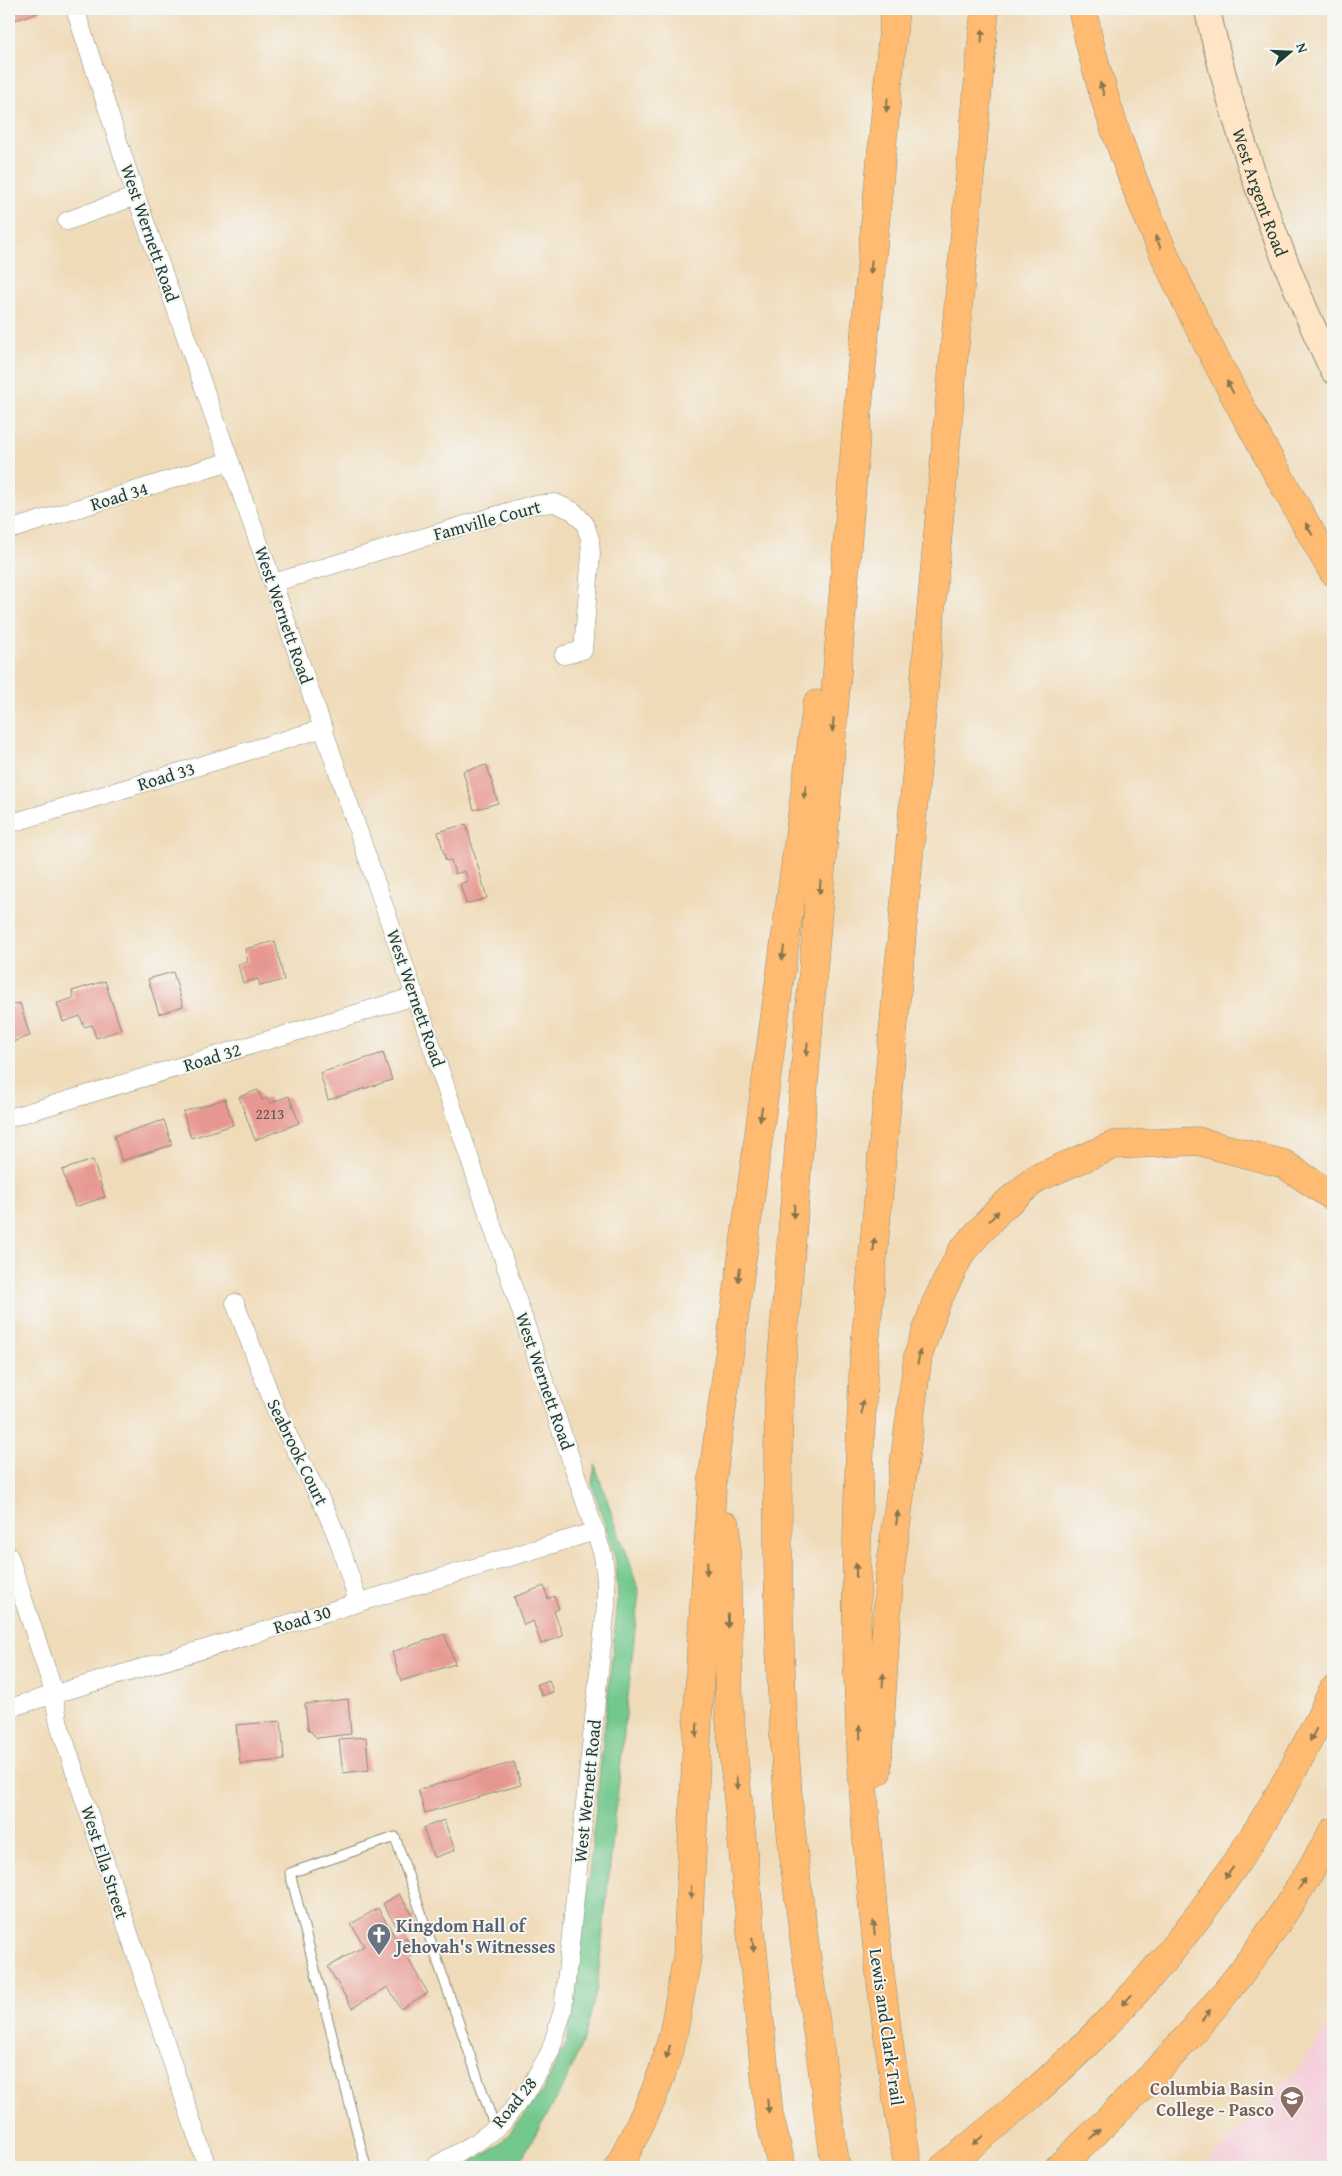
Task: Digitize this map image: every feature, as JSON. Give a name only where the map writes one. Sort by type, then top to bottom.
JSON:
[{"type":"highway","points":[[836,2167],[802,1925],[790,1820],[782,1714],[777,1502],[779,1396],[859,397],[895,9]]},
{"type":"highway","points":[[870,1886],[862,1780],[857,1607],[858,1463],[864,1358],[984,9]]},
{"type":"highway","points":[[1082,9],[1098,77],[1116,133],[1138,196],[1165,260],[1233,394],[1333,572]]},
{"type":"highway","points":[[619,2167],[662,2073],[673,2035],[687,1957],[701,1650],[714,1474],[859,397]]},
{"type":"highway","points":[[870,1886],[889,1580],[918,1356],[936,1302],[962,1251],[1000,1208],[1037,1178],[1114,1145],[1198,1141],[1284,1164],[1333,1197]]},
{"type":"highway","points":[[723,1397],[729,1709],[769,2116],[782,2167]]},
{"type":"highway","points":[[944,2167],[1011,2112],[1095,2035],[1179,1942],[1245,1851],[1312,1736],[1333,1690]]},
{"type":"highway","points":[[1059,2167],[1151,2077],[1240,1974],[1277,1923],[1333,1832]]},
{"type":"highway","name":"Lewis and Clark Trail","points":[[870,1886],[881,1991],[908,2167]]},
{"type":"main road","name":"West Argent Road","points":[[1207,9],[1236,120],[1257,186],[1297,292],[1333,371]]},
{"type":"street","name":"West Wernett Road","points":[[75,9],[136,196],[324,728],[596,1531],[605,1572],[606,1606],[563,2010]]},
{"type":"street","points":[[67,220],[136,196]]},
{"type":"street","name":"Road 34","points":[[9,530],[230,461]]},
{"type":"street","name":"Famville Court","points":[[273,583],[531,505],[555,502],[573,511],[585,524],[590,539],[591,554],[583,650],[564,655]]},
{"type":"street","name":"Road 33","points":[[9,824],[324,728]]},
{"type":"street","name":"Road 32","points":[[9,1118],[415,996]]},
{"type":"street","name":"Seabrook Court","points":[[235,1303],[277,1413],[327,1513],[339,1542],[358,1602]]},
{"type":"street","name":"Road 30","points":[[9,1708],[596,1531]]},
{"type":"street","name":"West Ella Street","points":[[9,1556],[51,1683],[59,1724],[207,2167]]},
{"type":"street","name":"Road 28","points":[[433,2167],[477,2142],[502,2123],[530,2087],[550,2052],[563,2010]]},
{"type":"lane","points":[[366,2167],[290,1873],[395,1837],[495,2128]]},
{"type":"shaded area","name":"Columbia Basin College - Pasco","points":[[1333,2018],[1333,2167],[1204,2167],[1296,2072]]},
{"type":"green space","points":[[595,1465],[639,1592],[597,1988],[585,2036],[567,2079],[519,2163],[515,2167],[464,2167],[500,2144],[543,2091],[566,2042],[576,1996],[618,1600],[616,1561],[592,1483]]},
{"type":"building","points":[[9,9],[38,9],[40,12],[9,22]]},
{"type":"building","points":[[487,765],[498,803],[474,810],[463,771]]},
{"type":"building","points":[[466,824],[487,898],[466,904],[460,884],[468,881],[465,871],[455,874],[451,860],[446,861],[438,832]]},
{"type":"building","points":[[275,941],[284,980],[260,986],[258,979],[243,983],[238,964],[248,962],[245,949]]},
{"type":"building","points":[[173,972],[183,1006],[159,1014],[148,979]]},
{"type":"building","points":[[105,981],[121,1030],[96,1038],[92,1025],[84,1027],[80,1016],[63,1022],[57,1003],[74,998],[72,991]]},
{"type":"building","points":[[20,1003],[30,1036],[9,1043],[9,1006]]},
{"type":"building","points":[[383,1053],[392,1080],[328,1100],[320,1073]]},
{"type":"building","points":[[258,1090],[262,1100],[268,1098],[270,1103],[289,1096],[299,1123],[255,1140],[239,1097]]},
{"type":"building","points":[[225,1099],[233,1125],[191,1138],[183,1112]]},
{"type":"building","points":[[164,1120],[172,1145],[122,1161],[114,1136]]},
{"type":"building","points":[[93,1160],[105,1197],[75,1207],[62,1170]]},
{"type":"building","points":[[544,1586],[548,1599],[554,1596],[559,1609],[554,1611],[563,1636],[541,1644],[533,1621],[524,1625],[514,1597]]},
{"type":"building","points":[[445,1634],[455,1664],[401,1681],[392,1652]]},
{"type":"building","points":[[549,1680],[553,1692],[542,1696],[537,1684]]},
{"type":"building","points":[[348,1699],[351,1734],[317,1738],[308,1729],[305,1704]]},
{"type":"building","points":[[281,1721],[284,1760],[240,1764],[236,1725]]},
{"type":"building","points":[[366,1737],[369,1770],[343,1773],[339,1739]]},
{"type":"building","points":[[514,1762],[521,1785],[425,1813],[418,1790]]},
{"type":"building","points":[[444,1820],[455,1850],[434,1858],[423,1828]]},
{"type":"building","points":[[399,1894],[415,1919],[398,1929],[383,1904]]},
{"type":"building","name":"Kingdom Hall of Jehovah's Witnesses","points":[[378,1908],[398,1942],[406,1937],[415,1954],[408,1959],[428,1993],[401,2009],[388,1987],[352,2008],[328,1967],[364,1946],[351,1924]]},
{"type":"place","name":"Kingdom Hall of Jehovah's Witnesses","points":[[379,1956]]},
{"type":"place","name":"Columbia Basin College - Pasco","points":[[1292,2119]]}]
